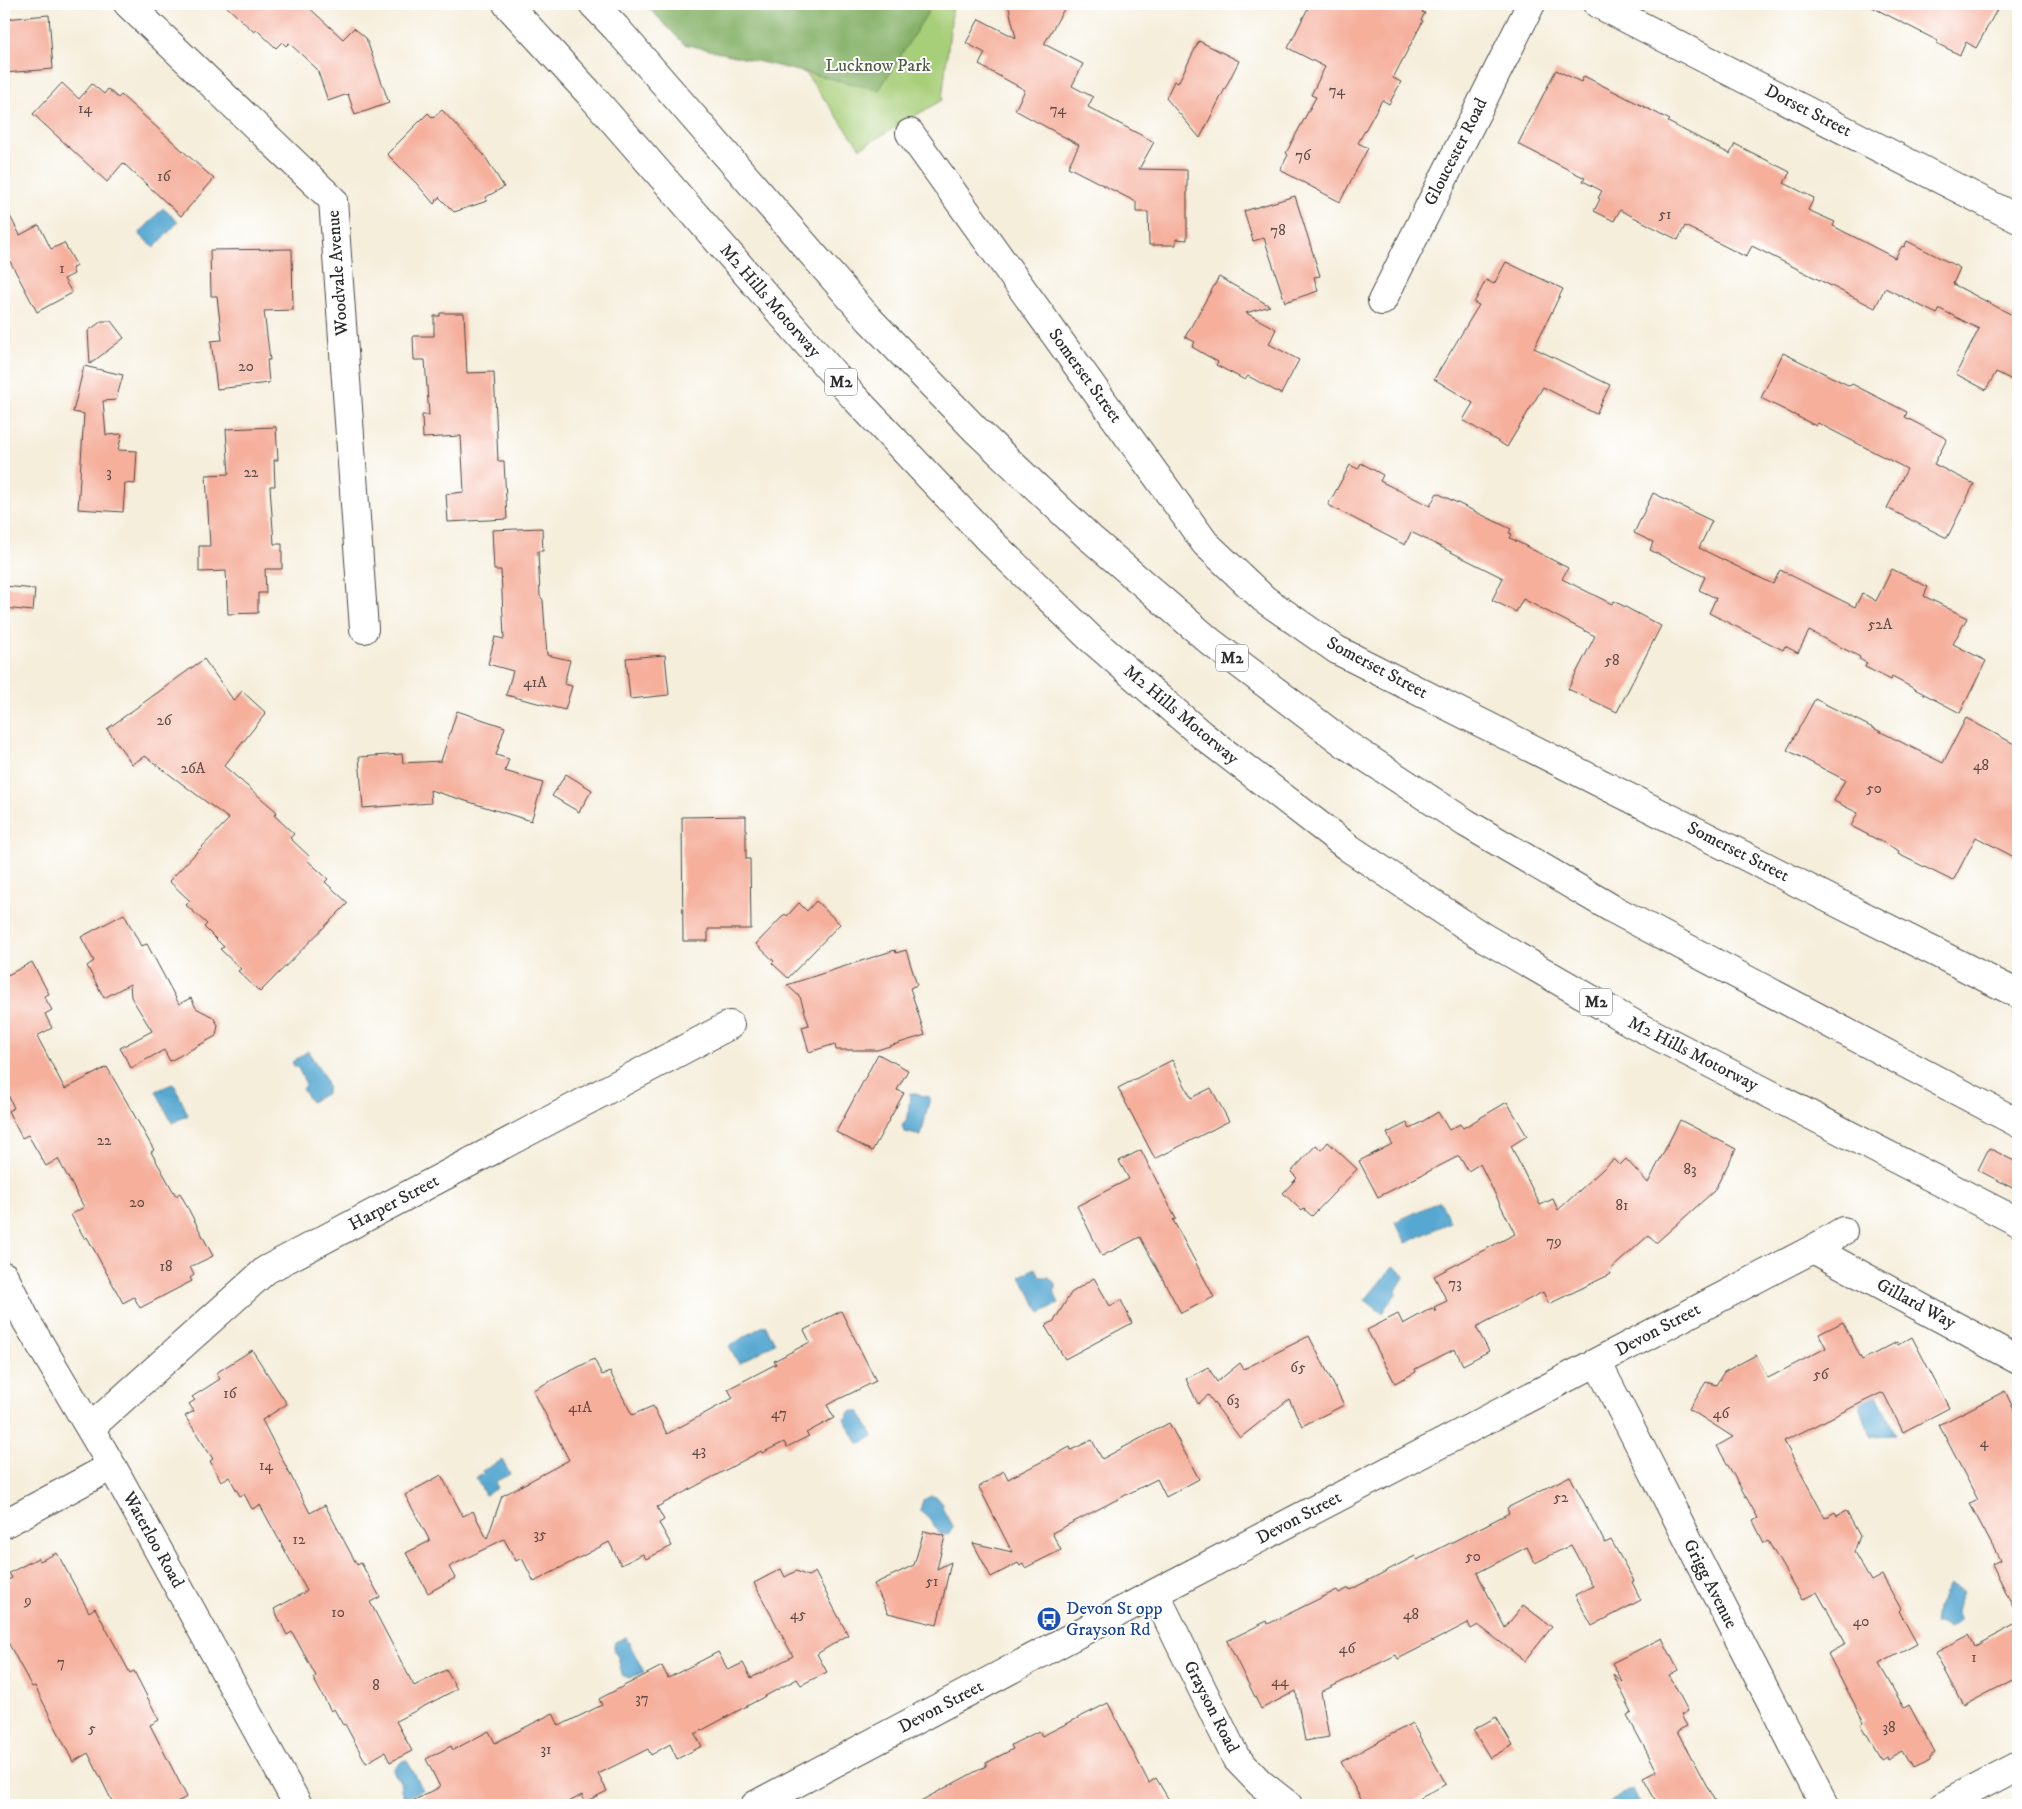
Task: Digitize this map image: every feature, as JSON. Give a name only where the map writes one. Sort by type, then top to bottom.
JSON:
[{"type":"main road","name":"Woodvale Avenue","points":[[128,4],[333,200],[364,629]]},
{"type":"main road","name":"M2 Hills Motorway","points":[[507,4],[589,93],[853,396],[988,539],[1091,638],[1202,735],[1349,848],[1483,937],[1634,1024],[2018,1222]]},
{"type":"main road","name":"M2","points":[[593,4],[869,319],[969,423],[1088,537],[1212,643],[1344,743],[1466,823],[1613,909],[2018,1123]]},
{"type":"main road","name":"Gloucester Road","points":[[1382,301],[1531,4]]},
{"type":"main road","name":"Dorset Street","points":[[1598,4],[2018,219]]},
{"type":"main road","name":"Somerset Street","points":[[910,133],[1205,543],[1264,599],[1337,650],[2018,994]]},
{"type":"main road","name":"Harper Street","points":[[90,1428],[266,1270],[730,1025]]},
{"type":"main road","name":"Devon Street","points":[[755,1805],[1155,1593],[1813,1249],[1843,1231]]},
{"type":"main road","name":"Gillard Way","points":[[1813,1249],[2018,1360]]},
{"type":"main road","name":"Waterloo Road","points":[[4,1276],[27,1322],[112,1466],[298,1805]]},
{"type":"main road","name":"Grigg Avenue","points":[[1596,1362],[1824,1805]]},
{"type":"main road","points":[[4,1524],[112,1466]]},
{"type":"main road","name":"Grayson Road","points":[[1155,1593],[1236,1758],[1260,1783],[1288,1805]]},
{"type":"main road","points":[[1943,1805],[2018,1766]]},
{"type":"green space","points":[[645,4],[933,4],[879,90],[684,44]]},
{"type":"green space","name":"Lucknow Park","points":[[755,4],[953,4],[942,100],[860,148]]},
{"type":"water","points":[[163,208],[178,222],[154,248],[139,234]]},
{"type":"water","points":[[308,1051],[324,1076],[327,1087],[327,1093],[311,1102],[302,1089],[306,1084],[298,1068],[292,1062]]},
{"type":"water","points":[[172,1084],[175,1086],[188,1115],[172,1123],[156,1091]]},
{"type":"water","points":[[910,1093],[930,1097],[921,1136],[905,1132],[902,1126],[908,1117]]},
{"type":"water","points":[[1440,1201],[1450,1222],[1406,1243],[1395,1222]]},
{"type":"water","points":[[1393,1266],[1405,1276],[1396,1290],[1397,1293],[1382,1313],[1365,1300]]},
{"type":"water","points":[[1035,1268],[1040,1277],[1049,1277],[1055,1283],[1053,1291],[1059,1303],[1041,1313],[1020,1276]]},
{"type":"water","points":[[765,1325],[775,1343],[739,1364],[729,1346]]},
{"type":"water","points":[[1876,1393],[1896,1435],[1870,1436],[1859,1402]]},
{"type":"water","points":[[859,1411],[873,1436],[859,1445],[844,1419],[849,1412]]},
{"type":"water","points":[[502,1460],[510,1474],[495,1482],[497,1488],[485,1495],[476,1478],[484,1474],[482,1471]]},
{"type":"water","points":[[931,1496],[937,1497],[943,1504],[942,1508],[953,1527],[948,1535],[940,1534],[929,1518],[920,1510],[923,1500]]},
{"type":"water","points":[[1949,1585],[1964,1592],[1956,1611],[1960,1621],[1950,1629],[1934,1624],[1936,1608]]},
{"type":"water","points":[[626,1637],[644,1672],[629,1678],[622,1675],[618,1657],[613,1650],[615,1642]]},
{"type":"water","points":[[407,1760],[423,1790],[405,1798],[401,1791],[400,1780],[395,1776],[393,1770]]},
{"type":"water","points":[[1633,1790],[1641,1805],[1603,1805]]},
{"type":"building","points":[[224,4],[305,4],[343,39],[354,28],[366,38],[389,103],[355,115],[348,94],[328,101],[317,69],[289,43],[286,46],[282,42],[276,48],[257,30],[254,32]]},
{"type":"building","points":[[1008,4],[1067,4],[1044,44],[1083,64],[1072,86],[1093,97],[1088,107],[1154,142],[1139,169],[1187,170],[1187,240],[1176,239],[1176,245],[1149,245],[1148,212],[1136,212],[1136,202],[1068,167],[1079,145],[1015,110],[1025,90],[979,65],[985,53],[966,43],[979,19],[1016,38]]},
{"type":"building","points":[[1310,4],[1427,4],[1422,12],[1425,13],[1421,20],[1423,21],[1393,78],[1401,82],[1389,104],[1382,100],[1358,143],[1368,148],[1340,202],[1280,170],[1288,155],[1286,153],[1316,97],[1311,95],[1325,67],[1288,48]]},
{"type":"building","points":[[1866,4],[2000,4],[1976,48],[1966,42],[1960,55],[1936,43],[1938,41]]},
{"type":"building","points":[[49,15],[53,69],[4,73],[4,19]]},
{"type":"building","points":[[1199,41],[1239,61],[1200,138],[1166,98],[1174,81],[1178,83]]},
{"type":"building","points":[[1556,70],[1581,82],[1584,76],[1670,120],[1668,122],[1730,154],[1735,144],[1790,172],[1784,183],[1814,198],[1808,210],[1835,222],[1833,226],[1895,258],[1907,241],[1960,268],[1953,284],[2018,318],[2018,383],[1996,372],[1986,390],[1956,374],[1979,329],[1940,309],[1937,314],[1885,288],[1875,308],[1752,246],[1746,257],[1685,226],[1678,240],[1620,210],[1614,221],[1594,211],[1602,191],[1583,181],[1585,178],[1518,144]]},
{"type":"building","points":[[62,83],[79,99],[92,84],[104,94],[108,89],[118,98],[121,95],[214,179],[181,216],[123,163],[107,182],[33,114]]},
{"type":"building","points":[[442,110],[484,155],[504,187],[486,197],[487,201],[454,212],[439,197],[434,204],[387,154],[428,113],[433,118]]},
{"type":"building","points":[[1295,196],[1320,276],[1314,277],[1318,291],[1285,302],[1264,238],[1253,241],[1244,211]]},
{"type":"building","points":[[4,205],[20,235],[39,225],[51,249],[64,243],[77,266],[72,268],[74,274],[64,279],[72,293],[37,312],[4,250]]},
{"type":"building","points":[[292,249],[293,310],[264,311],[270,360],[267,360],[269,383],[217,389],[211,341],[222,340],[217,296],[211,296],[210,250]]},
{"type":"building","points":[[1506,262],[1563,289],[1534,348],[1610,385],[1596,414],[1543,387],[1507,447],[1463,420],[1473,403],[1434,379],[1479,305],[1474,303],[1486,280],[1494,284]]},
{"type":"building","points":[[1219,277],[1270,306],[1246,313],[1276,329],[1269,344],[1299,360],[1281,394],[1248,376],[1245,380],[1216,365],[1218,362],[1192,347],[1195,342],[1185,337]]},
{"type":"building","points":[[440,313],[464,313],[467,373],[494,372],[498,461],[504,461],[507,519],[448,522],[446,494],[464,492],[461,436],[423,438],[422,415],[429,415],[425,360],[414,360],[413,336],[434,336],[434,316],[440,316]]},
{"type":"building","points":[[102,321],[111,321],[124,338],[90,364],[88,331]]},
{"type":"building","points":[[1783,353],[1850,386],[1852,384],[1907,412],[1905,417],[1947,439],[1934,464],[1974,484],[1947,538],[1887,508],[1907,469],[1818,423],[1816,426],[1761,398]]},
{"type":"building","points":[[84,366],[123,375],[116,400],[103,401],[106,435],[122,434],[118,450],[137,451],[135,484],[125,483],[123,512],[78,509],[84,414],[73,412]]},
{"type":"building","points":[[276,427],[278,460],[274,460],[275,486],[270,486],[274,544],[282,544],[282,569],[265,569],[266,593],[258,593],[258,613],[228,614],[226,571],[199,572],[199,546],[210,546],[206,475],[229,474],[226,429]]},
{"type":"building","points":[[1361,463],[1383,475],[1380,481],[1430,506],[1437,493],[1511,529],[1509,533],[1512,534],[1510,538],[1568,568],[1562,579],[1612,604],[1614,601],[1661,626],[1617,712],[1568,689],[1595,636],[1523,599],[1516,612],[1492,600],[1503,578],[1411,532],[1405,545],[1328,505],[1350,465],[1358,469]]},
{"type":"building","points":[[1653,493],[1712,521],[1699,548],[1773,584],[1780,570],[1855,607],[1862,593],[1876,601],[1892,569],[1928,587],[1924,596],[1967,618],[1953,644],[1986,661],[1960,713],[1892,677],[1891,680],[1865,667],[1867,663],[1859,659],[1860,657],[1809,631],[1798,653],[1785,646],[1783,650],[1709,613],[1716,598],[1699,590],[1705,577],[1650,550],[1653,542],[1634,533]]},
{"type":"building","points":[[542,528],[543,551],[538,551],[540,596],[543,600],[547,655],[570,660],[564,684],[572,686],[565,710],[506,695],[513,671],[488,664],[495,637],[504,639],[501,570],[494,570],[492,530]]},
{"type":"building","points":[[4,586],[35,589],[33,611],[4,608]]},
{"type":"building","points":[[665,655],[669,695],[630,699],[626,658]]},
{"type":"building","points":[[204,659],[234,701],[242,691],[266,713],[224,766],[277,812],[274,815],[294,834],[290,838],[310,857],[307,860],[328,879],[325,882],[348,903],[260,992],[238,971],[241,969],[220,949],[224,947],[204,927],[207,924],[186,905],[190,901],[169,881],[229,819],[145,756],[132,764],[107,729]]},
{"type":"building","points":[[1815,699],[1943,763],[1966,718],[2018,746],[2018,859],[1976,837],[1953,881],[1898,854],[1899,851],[1851,826],[1858,813],[1834,801],[1845,780],[1787,750]]},
{"type":"building","points":[[457,711],[505,727],[496,755],[509,759],[505,771],[543,783],[531,821],[430,790],[431,803],[363,808],[359,757],[402,754],[403,763],[441,761]]},
{"type":"building","points":[[566,774],[592,790],[579,812],[552,796]]},
{"type":"building","points":[[746,816],[746,859],[750,859],[751,929],[708,929],[708,941],[683,941],[682,817]]},
{"type":"building","points":[[816,901],[840,924],[788,978],[756,944],[785,914],[787,916],[799,903],[807,911]]},
{"type":"building","points":[[124,914],[141,946],[147,944],[179,1004],[191,998],[196,1008],[213,1017],[218,1025],[216,1036],[170,1061],[164,1050],[131,1068],[120,1048],[152,1031],[131,997],[130,984],[104,998],[87,966],[94,961],[81,937]]},
{"type":"building","points":[[895,950],[896,953],[906,950],[917,985],[910,988],[925,1035],[877,1050],[836,1050],[835,1044],[809,1052],[802,1027],[809,1025],[800,997],[787,985]]},
{"type":"building","points":[[32,962],[49,994],[44,996],[52,1010],[45,1014],[52,1028],[37,1036],[65,1089],[107,1067],[154,1150],[151,1152],[176,1196],[180,1193],[213,1256],[190,1267],[194,1275],[190,1278],[192,1281],[140,1308],[134,1297],[123,1303],[87,1237],[85,1239],[71,1215],[84,1207],[58,1159],[46,1166],[28,1135],[22,1138],[8,1111],[14,1108],[4,1086],[4,977]]},
{"type":"building","points":[[878,1054],[908,1070],[897,1090],[904,1093],[872,1151],[836,1132]]},
{"type":"building","points":[[1172,1060],[1191,1098],[1211,1088],[1229,1121],[1155,1159],[1118,1088]]},
{"type":"building","points":[[1507,1102],[1527,1136],[1511,1146],[1540,1205],[1553,1199],[1558,1210],[1614,1159],[1620,1165],[1626,1159],[1648,1183],[1680,1120],[1736,1149],[1714,1191],[1656,1243],[1649,1235],[1609,1271],[1611,1274],[1549,1304],[1543,1292],[1476,1327],[1489,1351],[1463,1365],[1455,1349],[1415,1369],[1416,1372],[1395,1383],[1367,1330],[1398,1314],[1403,1324],[1432,1308],[1436,1312],[1434,1307],[1447,1301],[1434,1276],[1515,1234],[1480,1164],[1468,1171],[1459,1156],[1378,1197],[1359,1161],[1392,1144],[1387,1133],[1407,1123],[1410,1129],[1438,1112],[1449,1130],[1460,1124],[1463,1128]]},
{"type":"building","points":[[1328,1142],[1357,1169],[1312,1216],[1304,1209],[1302,1211],[1283,1193],[1297,1178],[1291,1172],[1316,1145],[1321,1150]]},
{"type":"building","points":[[1989,1148],[2018,1163],[2018,1191],[1978,1170]]},
{"type":"building","points":[[1141,1150],[1176,1219],[1173,1220],[1214,1297],[1181,1313],[1140,1237],[1102,1256],[1077,1206],[1129,1179],[1119,1161]]},
{"type":"building","points":[[1094,1278],[1110,1306],[1121,1300],[1132,1323],[1065,1359],[1045,1326],[1054,1321],[1071,1293]]},
{"type":"building","points":[[841,1311],[876,1381],[827,1405],[834,1418],[806,1433],[809,1436],[787,1447],[784,1442],[762,1453],[761,1451],[657,1507],[664,1520],[659,1523],[672,1546],[646,1559],[643,1554],[621,1565],[609,1542],[534,1582],[522,1558],[516,1561],[504,1539],[449,1567],[455,1578],[428,1593],[406,1553],[430,1541],[405,1495],[441,1475],[463,1516],[473,1511],[487,1539],[502,1496],[569,1460],[533,1390],[594,1359],[602,1375],[610,1372],[632,1415],[653,1406],[667,1434],[733,1398],[728,1389],[776,1364],[774,1361],[810,1342],[804,1330]]},
{"type":"building","points":[[1843,1322],[1862,1360],[1897,1342],[1898,1345],[1912,1337],[1949,1408],[1903,1432],[1884,1394],[1881,1393],[1784,1441],[1825,1518],[1835,1512],[1837,1516],[1846,1511],[1860,1536],[1854,1552],[1871,1581],[1882,1575],[1901,1609],[1899,1611],[1917,1644],[1879,1664],[1904,1708],[1909,1705],[1935,1753],[1929,1757],[1929,1760],[1912,1768],[1902,1751],[1887,1759],[1886,1756],[1881,1759],[1861,1724],[1864,1722],[1828,1654],[1846,1644],[1817,1592],[1802,1600],[1768,1541],[1764,1543],[1753,1521],[1758,1518],[1717,1446],[1733,1437],[1689,1409],[1706,1382],[1716,1385],[1724,1372],[1756,1355],[1768,1378],[1826,1348],[1819,1334]]},
{"type":"building","points":[[1309,1336],[1344,1405],[1302,1426],[1289,1399],[1240,1438],[1208,1395],[1198,1404],[1186,1379],[1208,1367],[1217,1382],[1240,1363],[1244,1369]]},
{"type":"building","points":[[252,1350],[287,1404],[262,1420],[310,1513],[325,1505],[357,1565],[361,1563],[380,1597],[370,1602],[414,1686],[446,1670],[457,1689],[396,1721],[412,1751],[390,1762],[385,1752],[366,1763],[345,1724],[343,1725],[334,1709],[331,1711],[313,1678],[316,1676],[292,1632],[287,1635],[274,1609],[307,1591],[260,1505],[252,1509],[244,1494],[240,1496],[229,1477],[221,1481],[210,1461],[213,1459],[185,1416],[194,1411],[189,1404],[195,1400],[192,1397],[220,1379],[216,1373]]},
{"type":"building","points":[[2005,1391],[2018,1418],[2018,1616],[1992,1564],[2000,1560],[1970,1504],[1978,1500],[1939,1425]]},
{"type":"building","points":[[1169,1423],[1199,1479],[1166,1497],[1157,1479],[1052,1533],[1061,1550],[1025,1568],[1023,1564],[1020,1566],[1018,1563],[991,1577],[973,1543],[1012,1552],[979,1487],[1004,1471],[1008,1479],[1070,1447],[1071,1450],[1092,1440],[1102,1459]]},
{"type":"building","points":[[1570,1476],[1605,1543],[1611,1540],[1634,1581],[1632,1582],[1641,1600],[1592,1626],[1575,1595],[1593,1586],[1571,1545],[1535,1563],[1527,1547],[1477,1573],[1505,1628],[1523,1605],[1552,1627],[1525,1661],[1478,1625],[1471,1629],[1468,1623],[1398,1659],[1396,1655],[1321,1692],[1329,1737],[1305,1741],[1296,1691],[1261,1709],[1227,1641],[1267,1621],[1268,1624],[1337,1590],[1339,1593],[1349,1588],[1350,1590],[1415,1556],[1417,1560],[1509,1513],[1507,1508]]},
{"type":"building","points":[[924,1531],[945,1536],[937,1569],[951,1562],[937,1625],[888,1613],[874,1584],[914,1565]]},
{"type":"building","points":[[57,1553],[89,1612],[95,1608],[130,1673],[134,1671],[159,1720],[150,1725],[187,1797],[171,1805],[114,1805],[88,1753],[73,1762],[35,1686],[32,1687],[4,1635],[4,1582],[12,1578],[9,1573],[38,1558],[40,1561]]},
{"type":"building","points":[[781,1569],[785,1577],[796,1571],[808,1576],[815,1572],[848,1635],[817,1654],[827,1672],[801,1685],[797,1679],[695,1734],[702,1746],[677,1759],[670,1744],[651,1755],[648,1749],[598,1774],[607,1791],[585,1802],[582,1795],[563,1805],[405,1805],[440,1787],[426,1759],[451,1746],[453,1750],[489,1731],[495,1743],[553,1713],[559,1726],[602,1705],[599,1699],[662,1666],[668,1678],[718,1652],[728,1670],[743,1663],[751,1678],[793,1656],[754,1583]]},
{"type":"building","points":[[2018,1623],[2018,1677],[1963,1706],[1935,1653],[1969,1635],[1975,1646]]},
{"type":"building","points":[[1662,1638],[1678,1670],[1669,1675],[1688,1711],[1681,1715],[1687,1726],[1677,1731],[1717,1805],[1658,1805],[1643,1778],[1657,1771],[1627,1715],[1632,1712],[1613,1674],[1623,1682],[1612,1663]]},
{"type":"building","points":[[1108,1703],[1149,1783],[1156,1778],[1172,1805],[913,1805],[986,1766],[986,1763],[1013,1749],[1011,1745],[1039,1731],[1042,1736]]},
{"type":"building","points":[[1496,1717],[1513,1745],[1490,1758],[1473,1730]]},
{"type":"building","points":[[1412,1723],[1446,1784],[1408,1805],[1364,1805],[1341,1762]]},
{"type":"place","name":"Devon St opp Grayson Rd","points":[[1049,1619]]}]
